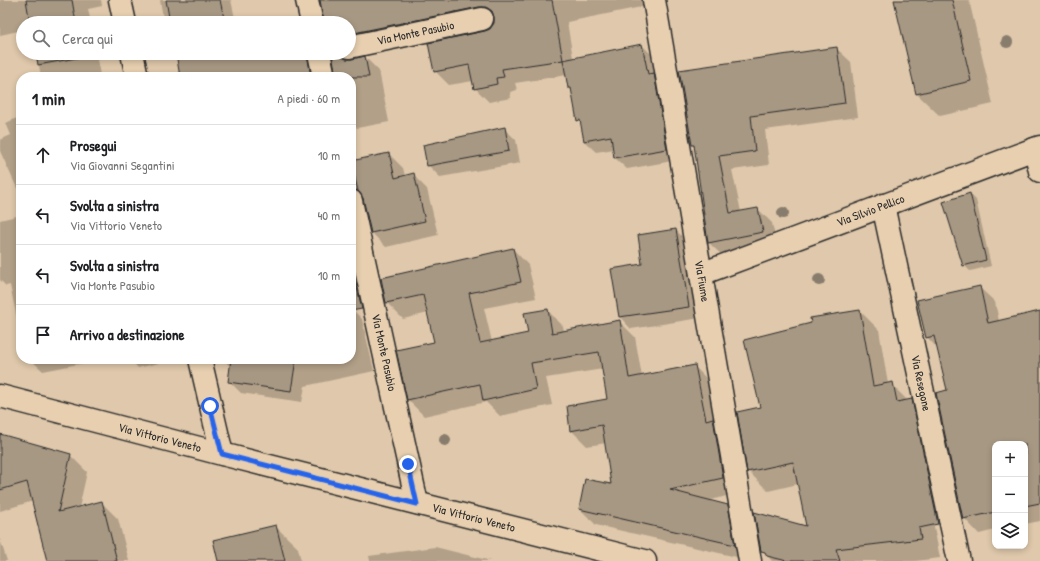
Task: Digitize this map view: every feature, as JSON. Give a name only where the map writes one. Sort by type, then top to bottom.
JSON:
[{"type":"street","points":[[120,0],[123,16]]},
{"type":"street","points":[[307,0],[310,16]]},
{"type":"street","name":"Via Fiume","points":[[654,0],[750,561]]},
{"type":"street","name":"Via Monte Pasubio","points":[[356,46],[482,19]]},
{"type":"street","points":[[133,60],[136,72]]},
{"type":"street","points":[[320,60],[323,72]]},
{"type":"street","points":[[1038,148],[1040,171]]},
{"type":"street","name":"Via Silvio Pellico","points":[[701,274],[1038,148]]},
{"type":"street","name":"Via Resegone","points":[[883,205],[959,561]]},
{"type":"street","name":"Via Monte Pasubio","points":[[356,224],[417,504]]},
{"type":"street","points":[[201,364],[222,454]]},
{"type":"street","name":"Via Vittorio Veneto","points":[[0,396],[417,504],[645,561]]},
{"type":"building","points":[[26,0],[72,0],[75,16],[29,16]]},
{"type":"building","points":[[166,0],[220,0],[223,16],[169,16]]},
{"type":"building","points":[[320,0],[552,0],[563,60],[502,69],[504,77],[496,78],[497,84],[474,89],[469,65],[434,72],[428,43],[490,29],[494,23],[494,17],[492,11],[486,7],[479,7],[356,33],[356,16],[323,16]]},
{"type":"building","points":[[894,0],[952,0],[971,81],[916,94]]},
{"type":"building","points":[[642,44],[648,74],[654,73],[667,149],[614,158],[611,136],[584,141],[580,120],[577,121],[571,88],[568,88],[563,60]]},
{"type":"building","points":[[837,47],[845,103],[751,116],[755,151],[719,156],[730,213],[758,208],[763,232],[708,243],[694,145],[692,145],[679,70]]},
{"type":"building","points":[[365,56],[369,77],[356,77],[356,72],[335,72],[333,60],[356,60],[356,58]]},
{"type":"building","points":[[37,60],[66,60],[38,65]]},
{"type":"building","points":[[177,60],[308,60],[310,72],[179,72]]},
{"type":"building","points":[[505,127],[509,151],[427,166],[423,145]]},
{"type":"building","points":[[389,153],[395,178],[414,173],[425,221],[371,233],[363,198],[358,191],[356,182],[356,160]]},
{"type":"building","points":[[970,193],[986,260],[963,266],[943,202]]},
{"type":"building","points":[[676,229],[689,307],[619,317],[611,269],[642,264],[638,235]]},
{"type":"building","points":[[513,248],[521,282],[469,293],[480,343],[528,333],[524,313],[548,309],[552,333],[620,320],[629,378],[695,365],[706,420],[713,418],[723,478],[670,490],[728,505],[735,545],[579,509],[585,479],[611,484],[602,425],[570,431],[567,406],[607,399],[599,352],[531,363],[536,389],[483,401],[480,384],[407,400],[396,350],[434,342],[423,295],[386,303],[381,278]]},
{"type":"building","points":[[356,283],[362,309],[356,310]]},
{"type":"building","points":[[980,286],[988,323],[1040,311],[1040,503],[1028,505],[1028,441],[992,441],[992,513],[963,519],[936,393],[947,390],[934,336],[926,338],[917,300]]},
{"type":"building","points":[[860,310],[873,386],[893,382],[897,402],[912,399],[938,524],[919,528],[921,539],[836,549],[840,561],[787,561],[767,556],[765,552],[761,551],[754,512],[806,526],[793,462],[747,472],[737,412],[760,407],[744,340],[811,323],[810,318]]},
{"type":"building","points":[[230,364],[295,364],[291,391],[228,382]]},
{"type":"building","points":[[0,434],[71,454],[58,512],[102,501],[117,561],[47,561],[27,482],[0,490]]},
{"type":"building","points":[[276,525],[285,561],[218,561],[213,540]]},
{"type":"route","points":[[210,406],[222,454],[417,504],[408,464]]}]
